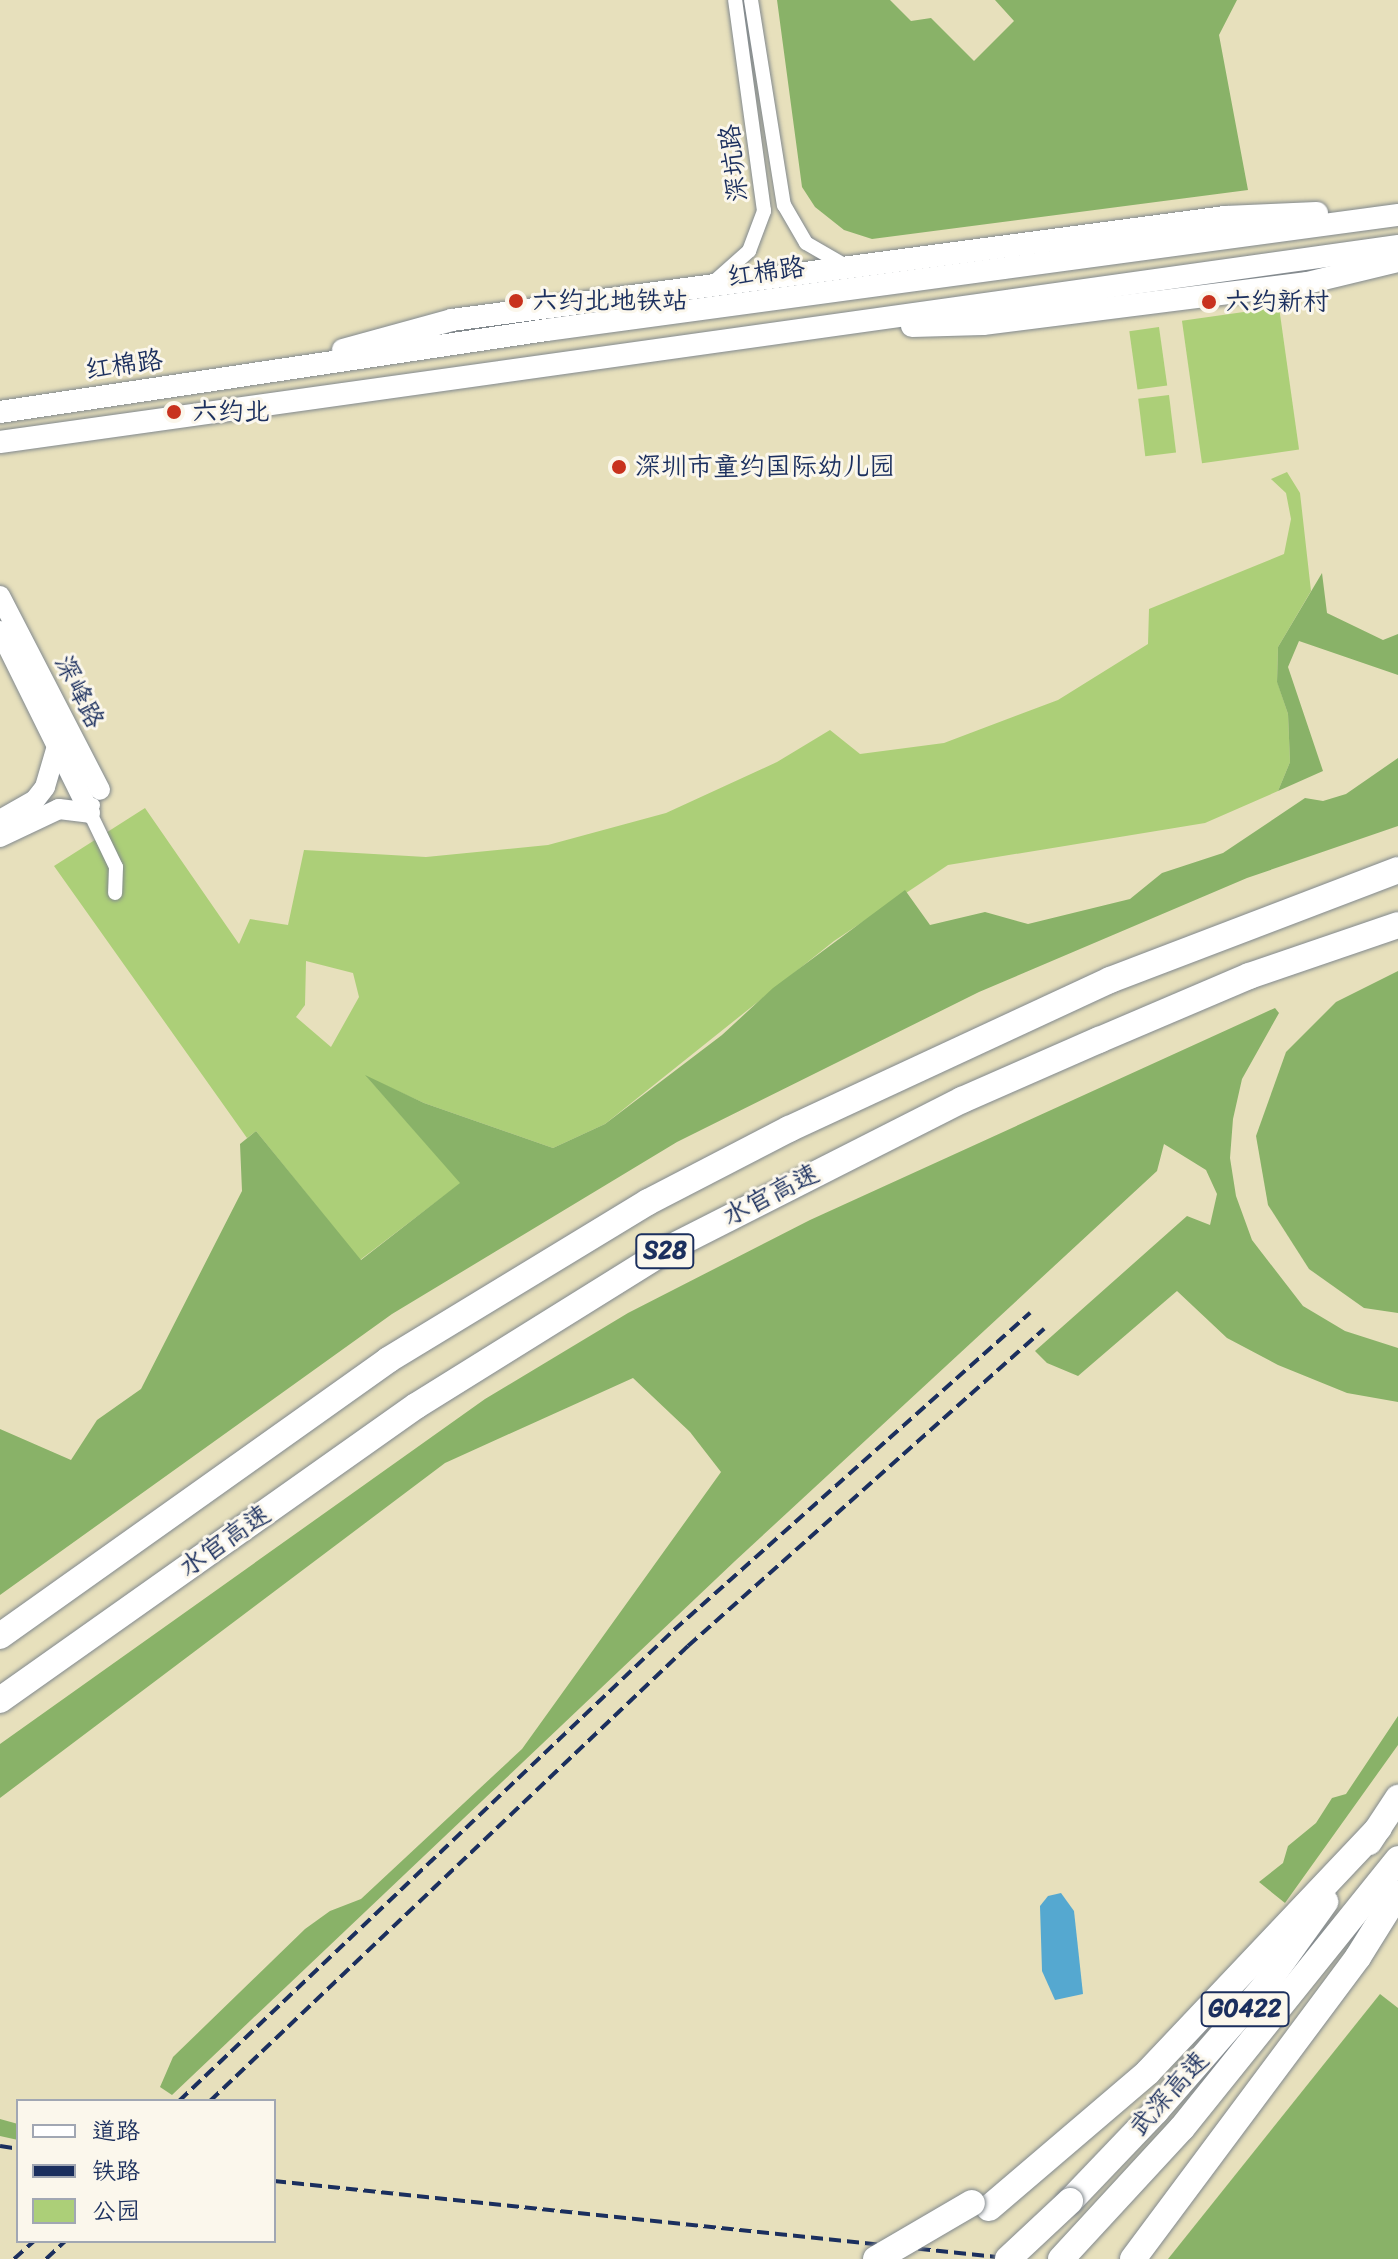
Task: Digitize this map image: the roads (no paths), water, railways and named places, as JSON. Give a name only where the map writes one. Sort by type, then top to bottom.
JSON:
[{"type":"highway","name":"水官高速","points":[[0,1636],[388,1360],[648,1202],[789,1129],[1110,980],[1398,870]]},
{"type":"highway","name":"水官高速","points":[[0,1700],[416,1406],[668,1249],[837,1161],[1085,1046],[1249,976],[1398,925]]},
{"type":"highway","name":"武深高速","points":[[1008,2259],[1070,2201],[1264,1987],[1398,1798]]},
{"type":"highway","points":[[913,2259],[1055,2152],[1148,2072],[1379,1828]]},
{"type":"highway","name":"武深高速","points":[[1061,2259],[1182,2128],[1398,1859]]},
{"type":"highway","points":[[1133,2259],[1148,2233],[1358,1957],[1398,1893]]},
{"type":"highway","points":[[876,2259],[980,2206]]},
{"type":"main road","points":[[301,366],[426,325],[1225,217],[1398,214]]},
{"type":"main road","name":"红棉路","points":[[0,412],[301,366],[1398,214]]},
{"type":"main road","points":[[0,442],[1398,246]]},
{"type":"main road","points":[[843,324],[983,324],[1307,283],[1398,261]]},
{"type":"main road","points":[[0,401],[48,404]]},
{"type":"main road","points":[[0,460],[35,437]]},
{"type":"street","name":"深坑路","points":[[695,288],[734,268],[749,251],[764,211],[735,0]]},
{"type":"street","name":"深坑路","points":[[751,0],[784,205],[806,243],[834,263],[852,267]]},
{"type":"street","name":"深峰路","points":[[0,596],[100,790],[90,813]]},
{"type":"street","name":"深峰路","points":[[0,631],[116,867],[115,893]]},
{"type":"street","points":[[0,820],[35,800],[45,787],[57,746]]},
{"type":"street","points":[[0,837],[59,809],[90,813]]},
{"type":"water","points":[[1061,1893],[1074,1911],[1083,1994],[1055,2000],[1042,1971],[1040,1906],[1048,1896]]},
{"type":"railway","points":[[181,2099],[674,1630],[1030,1313]]},
{"type":"railway","points":[[212,2099],[688,1646],[1044,1329]]},
{"type":"railway","points":[[0,2146],[16,2149]]},
{"type":"railway","points":[[276,2181],[1016,2259]]},
{"type":"railway","points":[[14,2259],[32,2243]]},
{"type":"railway","points":[[46,2259],[63,2243]]},
{"type":"place","name":"六约北地铁站","points":[[516,301]]},
{"type":"place","name":"六约新村","points":[[1209,302]]},
{"type":"place","name":"六约北","points":[[174,412]]},
{"type":"place","name":"深圳市童约国际幼儿园","points":[[619,467]]}]
